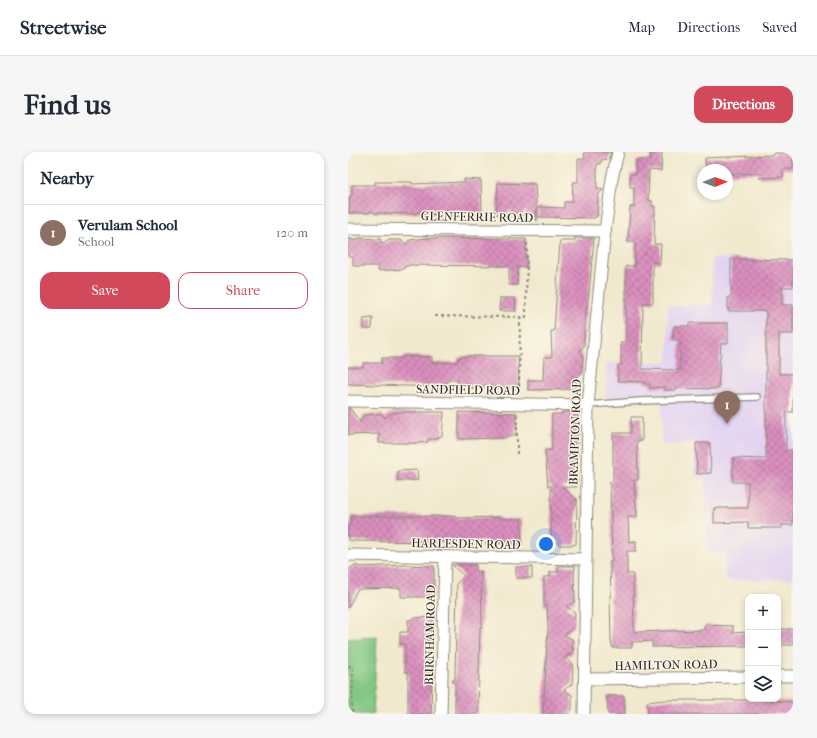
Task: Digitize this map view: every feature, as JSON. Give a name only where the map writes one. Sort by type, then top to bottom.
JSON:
[{"type":"street","name":"BRAMPTON ROAD","points":[[584,714],[584,559],[588,405],[605,231],[612,179],[618,152]]},
{"type":"street","name":"GLENFERRIE ROAD","points":[[348,229],[605,231]]},
{"type":"street","name":"SANDFIELD ROAD","points":[[348,401],[588,405]]},
{"type":"street","name":"HARLESDEN ROAD","points":[[348,555],[584,559]]},
{"type":"street","name":"BURNHAM ROAD","points":[[441,714],[445,557]]},
{"type":"street","points":[[781,676],[793,676]]},
{"type":"street","name":"HAMILTON ROAD","points":[[585,679],[745,677]]},
{"type":"lane","points":[[588,405],[640,401],[757,397]]},
{"type":"path","points":[[435,316],[526,317],[527,231]]},
{"type":"path","points":[[517,456],[520,317]]},
{"type":"path","points":[[348,666],[353,667],[352,714]]},
{"type":"shaded area","points":[[712,258],[793,259],[793,579],[725,580],[725,553],[707,553],[705,478],[695,478],[694,443],[662,445],[661,400],[606,405],[606,363],[668,362],[668,305],[712,305]]},
{"type":"green space","points":[[377,637],[373,714],[348,714],[348,639]]},
{"type":"building","points":[[584,152],[611,152],[609,159],[601,160],[601,164],[597,164],[597,188],[603,190],[598,195],[597,216],[594,218],[538,217],[538,207],[564,208],[564,202],[572,202],[573,182],[578,182],[578,159],[585,159]]},
{"type":"building","points":[[651,152],[662,152],[661,171],[649,170],[648,200],[652,201],[652,206],[655,206],[654,244],[661,244],[660,263],[653,262],[653,303],[643,303],[642,369],[680,370],[680,340],[673,340],[674,326],[689,326],[689,323],[728,323],[728,343],[721,343],[718,389],[676,388],[676,390],[665,390],[665,387],[650,388],[650,384],[645,384],[645,382],[618,381],[618,365],[621,365],[621,342],[626,342],[626,266],[635,266],[635,242],[628,242],[630,207],[634,207],[634,187],[630,187],[630,174],[636,174],[636,160],[650,160]]},
{"type":"building","points":[[774,153],[793,153],[793,169],[783,169],[783,177],[759,178],[759,173],[733,174],[733,164],[706,164],[705,158],[774,155]]},
{"type":"building","points":[[464,179],[481,180],[482,214],[444,215],[440,212],[436,214],[421,214],[418,212],[414,214],[375,213],[371,211],[368,213],[349,213],[352,185],[375,185],[375,182],[412,182],[412,184],[465,182]]},
{"type":"building","points":[[498,183],[535,184],[537,221],[526,211],[522,216],[518,217],[511,210],[505,215],[496,214]]},
{"type":"building","points":[[348,238],[356,241],[358,238],[380,239],[383,244],[389,240],[401,240],[405,244],[410,240],[427,238],[526,239],[526,267],[518,267],[517,285],[509,285],[509,266],[410,265],[404,267],[404,269],[378,271],[378,266],[353,266],[353,257],[348,256]]},
{"type":"building","points":[[574,238],[594,238],[589,293],[584,325],[584,346],[580,350],[583,356],[582,373],[576,377],[576,389],[528,390],[528,380],[543,380],[544,357],[552,357],[551,331],[554,331],[560,241],[575,241]]},
{"type":"building","points":[[731,259],[793,260],[793,287],[782,287],[782,305],[793,305],[793,334],[779,334],[779,374],[793,374],[793,412],[786,412],[786,450],[793,450],[793,525],[782,525],[782,528],[748,528],[748,522],[714,523],[714,508],[748,508],[748,482],[733,482],[733,458],[766,459],[766,311],[728,311],[728,297],[731,297]]},
{"type":"building","points":[[500,298],[515,298],[516,311],[499,311]]},
{"type":"building","points":[[373,318],[372,329],[363,329],[363,319]]},
{"type":"building","points":[[404,356],[432,357],[432,363],[458,362],[458,358],[465,356],[518,356],[519,388],[491,388],[486,384],[482,388],[470,388],[465,382],[458,389],[458,380],[448,380],[447,387],[348,384],[348,367],[363,367],[363,363],[382,363],[382,358],[404,358]]},
{"type":"building","points":[[348,408],[350,408],[360,422],[364,415],[382,414],[385,418],[391,413],[444,412],[442,436],[438,437],[438,439],[428,439],[428,442],[379,443],[379,434],[348,435]]},
{"type":"building","points":[[459,412],[516,413],[516,435],[506,436],[506,438],[459,439]]},
{"type":"building","points":[[562,412],[577,412],[578,416],[577,487],[562,487],[577,500],[576,544],[574,545],[559,545],[559,543],[551,543],[551,486],[548,486],[545,450],[552,450],[552,414],[562,414]]},
{"type":"building","points":[[631,417],[642,417],[642,441],[637,441],[638,480],[634,480],[637,517],[628,517],[629,542],[636,541],[636,551],[627,551],[627,574],[633,574],[634,632],[704,630],[705,625],[733,626],[733,633],[745,632],[745,646],[652,647],[652,641],[632,642],[632,647],[630,648],[613,648],[611,642],[610,595],[610,562],[612,562],[610,482],[613,481],[613,433],[631,433]]},
{"type":"building","points":[[696,443],[710,443],[711,473],[697,474]]},
{"type":"building","points":[[417,470],[418,480],[398,481],[398,471]]},
{"type":"building","points":[[351,516],[452,516],[459,518],[500,517],[500,519],[521,519],[522,543],[487,544],[483,541],[466,543],[462,541],[457,544],[456,542],[352,541],[348,540],[348,526],[351,525]]},
{"type":"building","points":[[355,565],[361,567],[405,565],[434,566],[434,597],[401,597],[401,588],[361,589],[357,590],[348,608],[348,570]]},
{"type":"building","points":[[452,565],[476,565],[476,572],[481,571],[482,627],[480,627],[478,714],[455,714],[455,684],[452,681],[455,679],[457,583],[464,576]]},
{"type":"building","points":[[558,566],[575,566],[575,601],[566,606],[575,613],[574,627],[564,635],[572,639],[573,653],[565,657],[573,664],[572,684],[564,690],[572,695],[572,708],[570,714],[543,714],[548,628],[547,606],[544,606],[544,577],[550,577],[550,572],[558,572]]},
{"type":"building","points":[[516,567],[532,567],[532,578],[516,578]]},
{"type":"building","points":[[433,617],[431,714],[408,714],[408,672],[405,672],[405,644],[400,644],[400,632],[408,632],[408,620],[412,620],[412,618]]},
{"type":"building","points":[[781,629],[793,629],[793,645],[781,645]]},
{"type":"building","points":[[607,696],[624,696],[625,714],[608,714]]},
{"type":"building","points":[[664,700],[745,700],[745,702],[793,702],[793,714],[648,714],[647,702]]},
{"type":"place","name":"Verulam School","points":[[727,424]]}]
